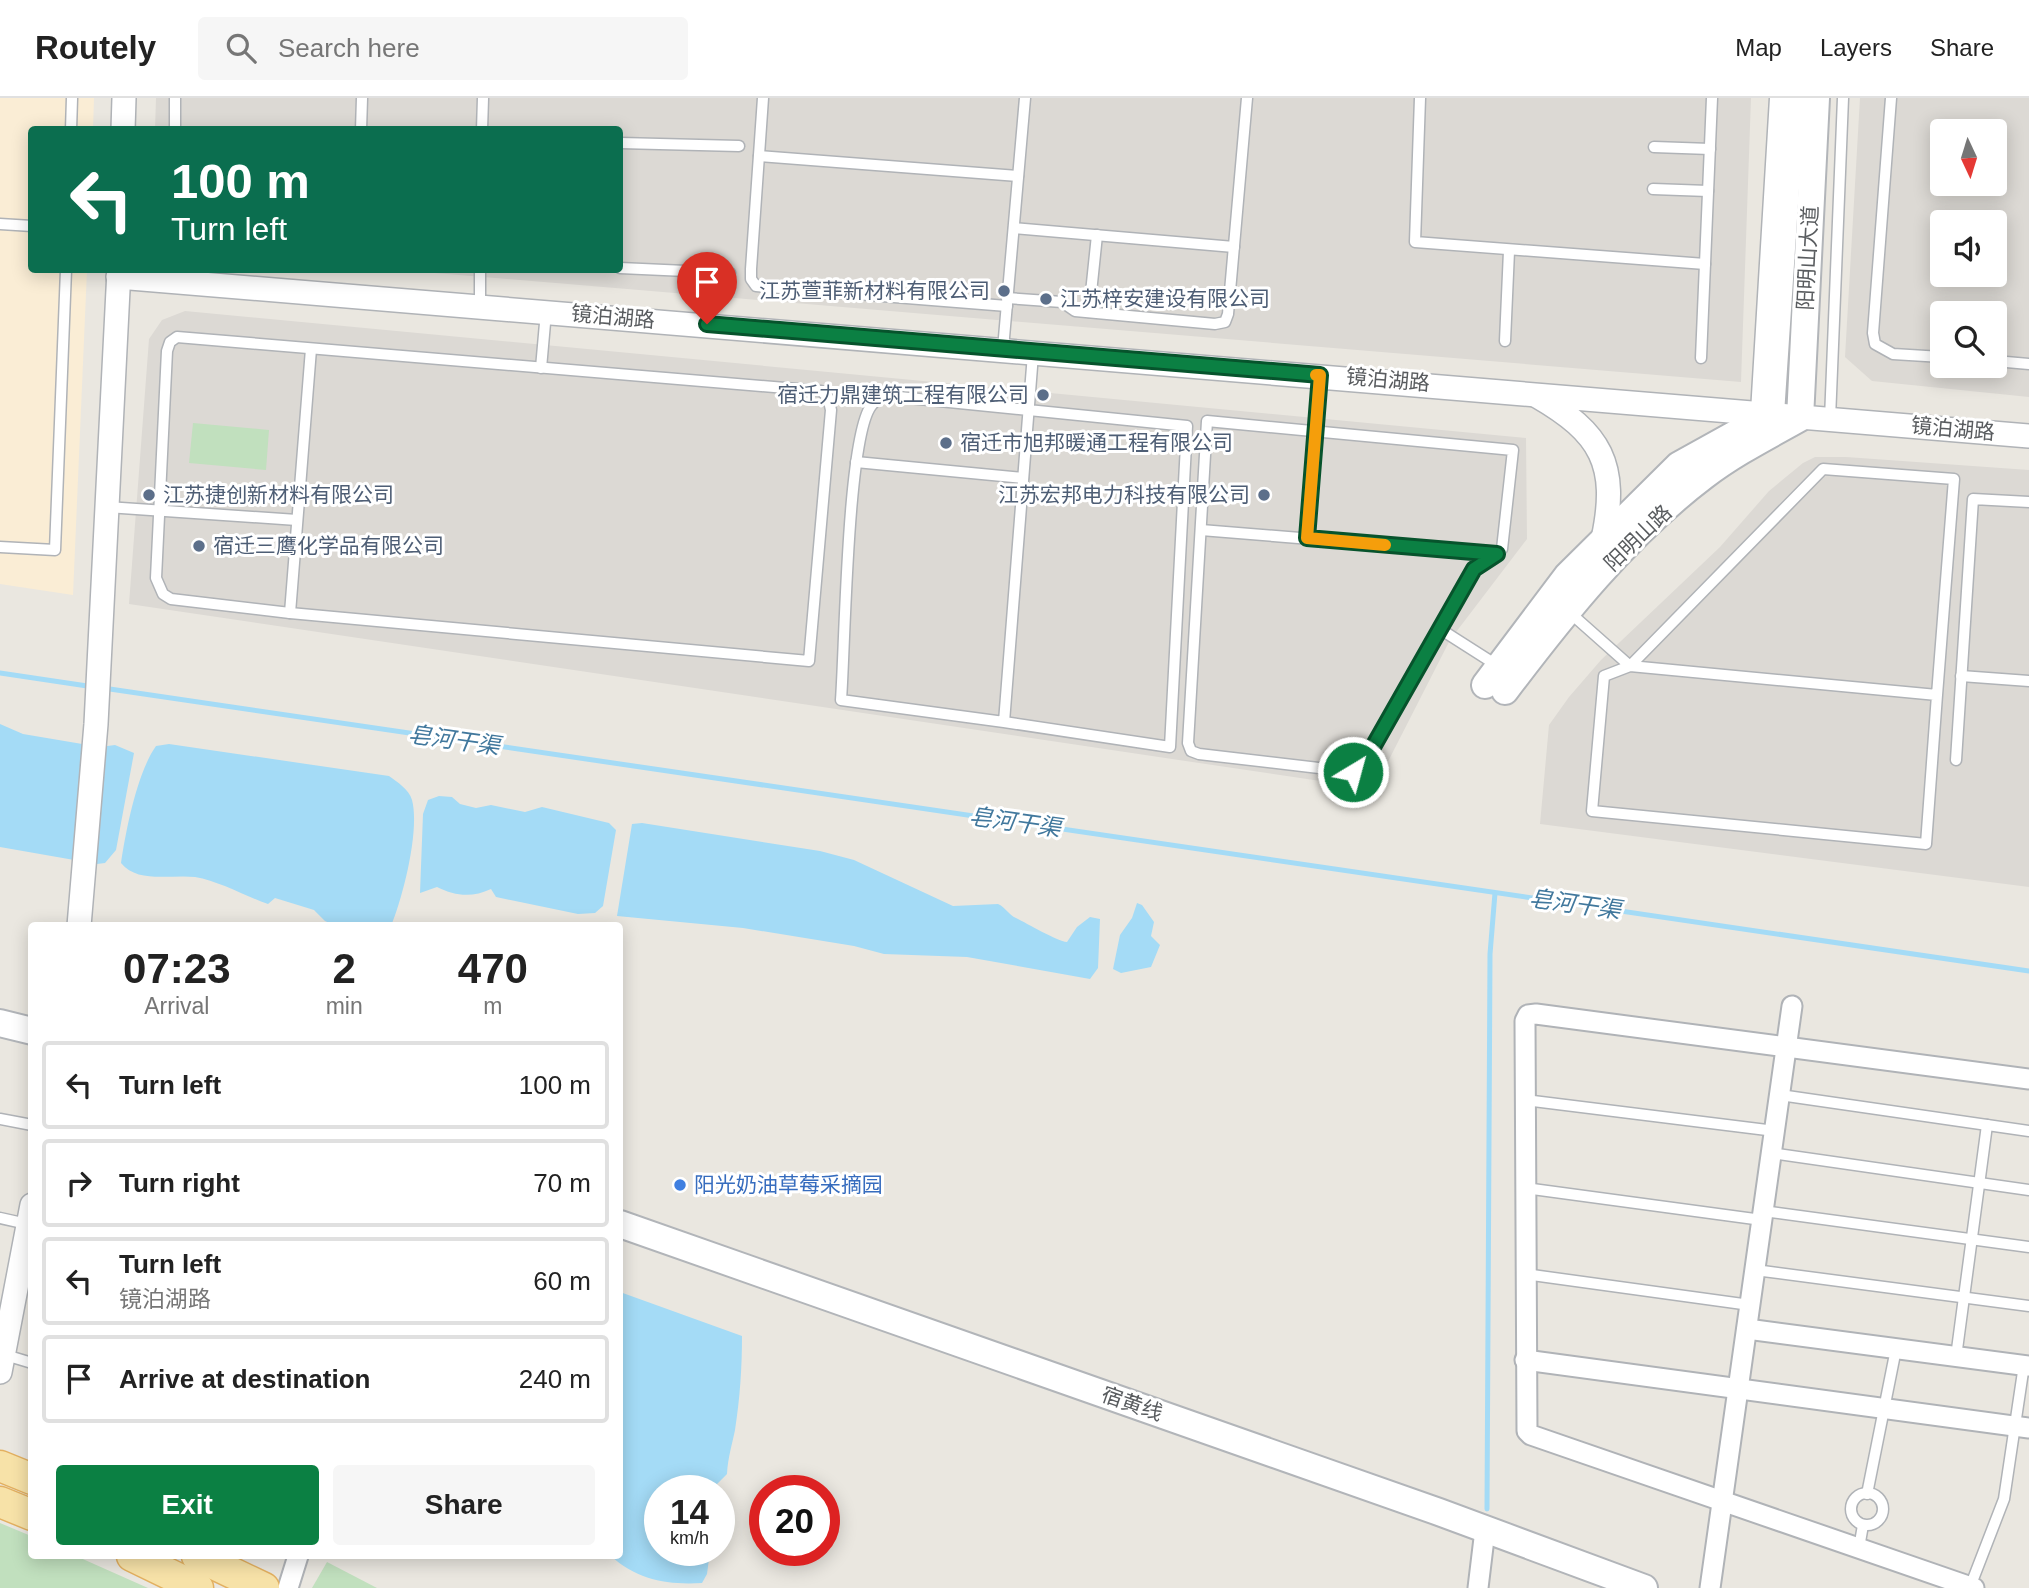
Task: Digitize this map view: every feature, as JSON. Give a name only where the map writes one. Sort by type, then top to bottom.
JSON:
[{"type":"main road","name":"阳明山大道","points":[[1763,413],[1792,98]]},
{"type":"main road","name":"阳明山大道","points":[[1800,418],[1816,98]]},
{"type":"main road","name":"阳明山路","points":[[1496,681],[1559,604],[1603,539],[1679,465],[1763,413]]},
{"type":"main road","name":"阳明山路","points":[[1559,604],[1704,476],[1800,418]]},
{"type":"main road","points":[[0,1023],[28,1030]]},
{"type":"main road","name":"宿黄线","points":[[623,1225],[1644,1588]]},
{"type":"main road","points":[[0,1465],[28,1477]]},
{"type":"main road","points":[[0,1502],[28,1513]]},
{"type":"main road","points":[[138,1559],[198,1588]]},
{"type":"main road","points":[[203,1559],[264,1588]]},
{"type":"street","points":[[123,126],[124,98]]},
{"type":"street","points":[[79,922],[96,724],[119,273]]},
{"type":"street","name":"镜泊湖路","points":[[119,273],[480,306],[1531,392],[1800,418],[2029,436]]},
{"type":"street","points":[[1531,392],[1584,427],[1604,458],[1610,500],[1603,539]]},
{"type":"street","points":[[1710,1588],[1792,1006]]},
{"type":"street","points":[[1972,1587],[1930,1581],[1858,1548],[1531,1435],[1525,1424],[1525,1021],[1528,1015],[2029,1079]]},
{"type":"street","points":[[1,1360],[25,1271],[28,1237]]},
{"type":"street","points":[[1746,1329],[2026,1366]]},
{"type":"street","points":[[1525,1360],[2022,1427]]},
{"type":"street","points":[[1478,1588],[1485,1530]]},
{"type":"street","points":[[288,1588],[297,1559]]},
{"type":"lane","points":[[71,126],[72,98]]},
{"type":"lane","points":[[175,98],[175,126]]},
{"type":"lane","points":[[361,126],[362,98]]},
{"type":"lane","points":[[482,126],[483,98]]},
{"type":"lane","points":[[763,98],[751,269],[751,279],[755,286],[1007,302],[1062,302],[1075,311],[1215,324],[1225,322],[1247,98]]},
{"type":"lane","points":[[1003,349],[1025,98]]},
{"type":"lane","points":[[1420,98],[1415,243],[1705,264]]},
{"type":"lane","points":[[1701,358],[1712,98]]},
{"type":"lane","points":[[1763,413],[1775,98]]},
{"type":"lane","points":[[1830,419],[1843,98]]},
{"type":"lane","points":[[1891,98],[1873,333],[1875,344],[1893,354],[1930,356]]},
{"type":"lane","points":[[623,143],[739,146]]},
{"type":"lane","points":[[1654,147],[1710,149]]},
{"type":"lane","points":[[759,156],[1018,176]]},
{"type":"lane","points":[[1653,189],[1708,191]]},
{"type":"lane","points":[[0,224],[28,226]]},
{"type":"lane","points":[[1014,228],[1234,247]]},
{"type":"lane","points":[[1089,312],[1097,235]]},
{"type":"lane","points":[[1505,341],[1509,251]]},
{"type":"lane","points":[[623,268],[730,273]]},
{"type":"lane","points":[[0,547],[55,550],[66,273]]},
{"type":"lane","points":[[480,273],[480,306]]},
{"type":"lane","points":[[541,368],[546,311]]},
{"type":"lane","points":[[177,337],[311,349],[821,391],[828,397],[831,410],[809,661],[289,613],[171,598],[163,594],[156,578],[157,511],[170,342],[177,337]]},
{"type":"lane","points":[[289,613],[311,349]]},
{"type":"lane","points":[[1004,722],[1033,351]]},
{"type":"lane","points":[[2007,362],[2029,364]]},
{"type":"lane","points":[[1307,538],[1320,375]]},
{"type":"lane","points":[[889,397],[1187,426],[1170,747],[841,700],[856,462],[865,418],[877,399],[889,397]]},
{"type":"lane","points":[[1208,421],[1513,450],[1506,535],[1497,554],[1474,569],[1361,768],[1353,772],[1191,751],[1188,743],[1201,530],[1208,421]]},
{"type":"lane","points":[[856,462],[1023,478]]},
{"type":"lane","points":[[1823,469],[1954,479],[1937,695],[1926,844],[1592,811],[1604,676],[1630,666],[1823,469]]},
{"type":"lane","points":[[1956,760],[1973,499],[2029,502]]},
{"type":"lane","points":[[107,507],[297,520]]},
{"type":"lane","points":[[1201,530],[1497,554]]},
{"type":"lane","points":[[1559,604],[1630,666],[1937,695]]},
{"type":"lane","points":[[1440,629],[1496,681]]},
{"type":"lane","points":[[1961,676],[2029,681]]},
{"type":"lane","points":[[1780,1094],[2029,1131]]},
{"type":"lane","points":[[1525,1100],[1775,1131]]},
{"type":"lane","points":[[0,1119],[28,1124]]},
{"type":"lane","points":[[1956,1357],[1987,1125]]},
{"type":"lane","points":[[1771,1153],[2029,1190]]},
{"type":"lane","points":[[1525,1188],[2029,1247]]},
{"type":"lane","points":[[0,1218],[28,1214]]},
{"type":"lane","points":[[1755,1269],[2029,1306]]},
{"type":"lane","points":[[1525,1274],[1750,1305]]},
{"type":"lane","points":[[1867,1494],[1896,1349]]},
{"type":"lane","points":[[1,1360],[28,1363]]},
{"type":"lane","points":[[1972,1587],[2004,1499],[2022,1427],[2026,1366]]},
{"type":"lane","points":[[1867,1494],[1877,1497],[1883,1512],[1878,1521],[1863,1525],[1852,1515],[1852,1505],[1858,1497],[1867,1494]]},
{"type":"lane","points":[[1858,1548],[1863,1525]]},
{"type":"shaded area","points":[[0,98],[94,98],[93,126],[28,126],[28,273],[87,273],[73,595],[0,584]]},
{"type":"shaded area","points":[[156,98],[1751,98],[1741,382],[435,273],[623,273],[623,126],[155,126]]},
{"type":"shaded area","points":[[1860,98],[2029,98],[2029,397],[1872,381],[1845,357]]},
{"type":"shaded area","points":[[185,311],[1526,438],[1527,539],[1450,640],[1374,789],[129,604],[149,339],[162,320]]},
{"type":"shaded area","points":[[1815,457],[2029,470],[2029,887],[1540,824],[1549,725],[1569,697],[1601,660],[1720,547],[1769,491],[1803,463]]},
{"type":"green space","points":[[193,423],[269,430],[266,470],[189,463]]},
{"type":"green space","points":[[0,1523],[28,1535],[28,1559],[83,1559],[148,1588],[0,1588]]},
{"type":"green space","points":[[327,1562],[377,1588],[312,1588]]},
{"type":"water","points":[[0,724],[23,734],[100,747],[115,745],[134,753],[116,850],[105,863],[97,864],[0,847]]},
{"type":"water","points":[[169,744],[389,776],[399,783],[412,800],[414,828],[405,881],[392,922],[327,922],[314,910],[275,898],[268,904],[204,879],[146,876],[128,870],[121,863],[129,819],[143,771],[156,746]]},
{"type":"water","points":[[439,796],[452,797],[460,804],[476,808],[491,805],[525,812],[542,807],[609,823],[616,830],[603,906],[595,913],[578,914],[496,897],[491,889],[464,895],[437,887],[420,893],[423,814],[428,800]]},
{"type":"water","points":[[642,823],[820,851],[854,860],[953,906],[998,904],[1014,917],[1062,941],[1067,942],[1077,927],[1090,917],[1100,919],[1098,968],[1090,979],[967,957],[884,954],[854,946],[743,928],[617,916],[632,824]]},
{"type":"water","points":[[1137,903],[1142,905],[1154,922],[1151,936],[1160,945],[1151,967],[1121,973],[1113,969],[1120,935],[1132,918]]},
{"type":"water","points":[[623,1293],[742,1336],[738,1406],[727,1474],[644,1475],[644,1566],[708,1566],[707,1574],[702,1583],[677,1583],[653,1579],[631,1571],[615,1559],[623,1559]]},
{"type":"waterway","name":"皂河干渠","points":[[0,673],[94,687]]},
{"type":"waterway","name":"皂河干渠","points":[[103,688],[2029,971]]},
{"type":"waterway","points":[[1487,1509],[1490,954],[1495,893]]},
{"type":"slow traffic","points":[[1316,375],[1320,375],[1307,538],[1385,545]]},
{"type":"place","name":"江苏萱菲新材料有限公司","points":[[1004,291]]},
{"type":"place","name":"江苏梓安建设有限公司","points":[[1046,299]]},
{"type":"place","name":"宿迁力鼎建筑工程有限公司","points":[[1043,395]]},
{"type":"place","name":"宿迁市旭邦暖通工程有限公司","points":[[946,443]]},
{"type":"place","name":"江苏捷创新材料有限公司","points":[[149,495]]},
{"type":"place","name":"江苏宏邦电力科技有限公司","points":[[1264,495]]},
{"type":"place","name":"宿迁三鹰化学品有限公司","points":[[199,546]]},
{"type":"place","name":"阳光奶油草莓采摘园","points":[[680,1185]]},
{"type":"route","points":[[707,324],[1320,375],[1307,538],[1497,554],[1474,569],[1361,768],[1353,772]]}]
